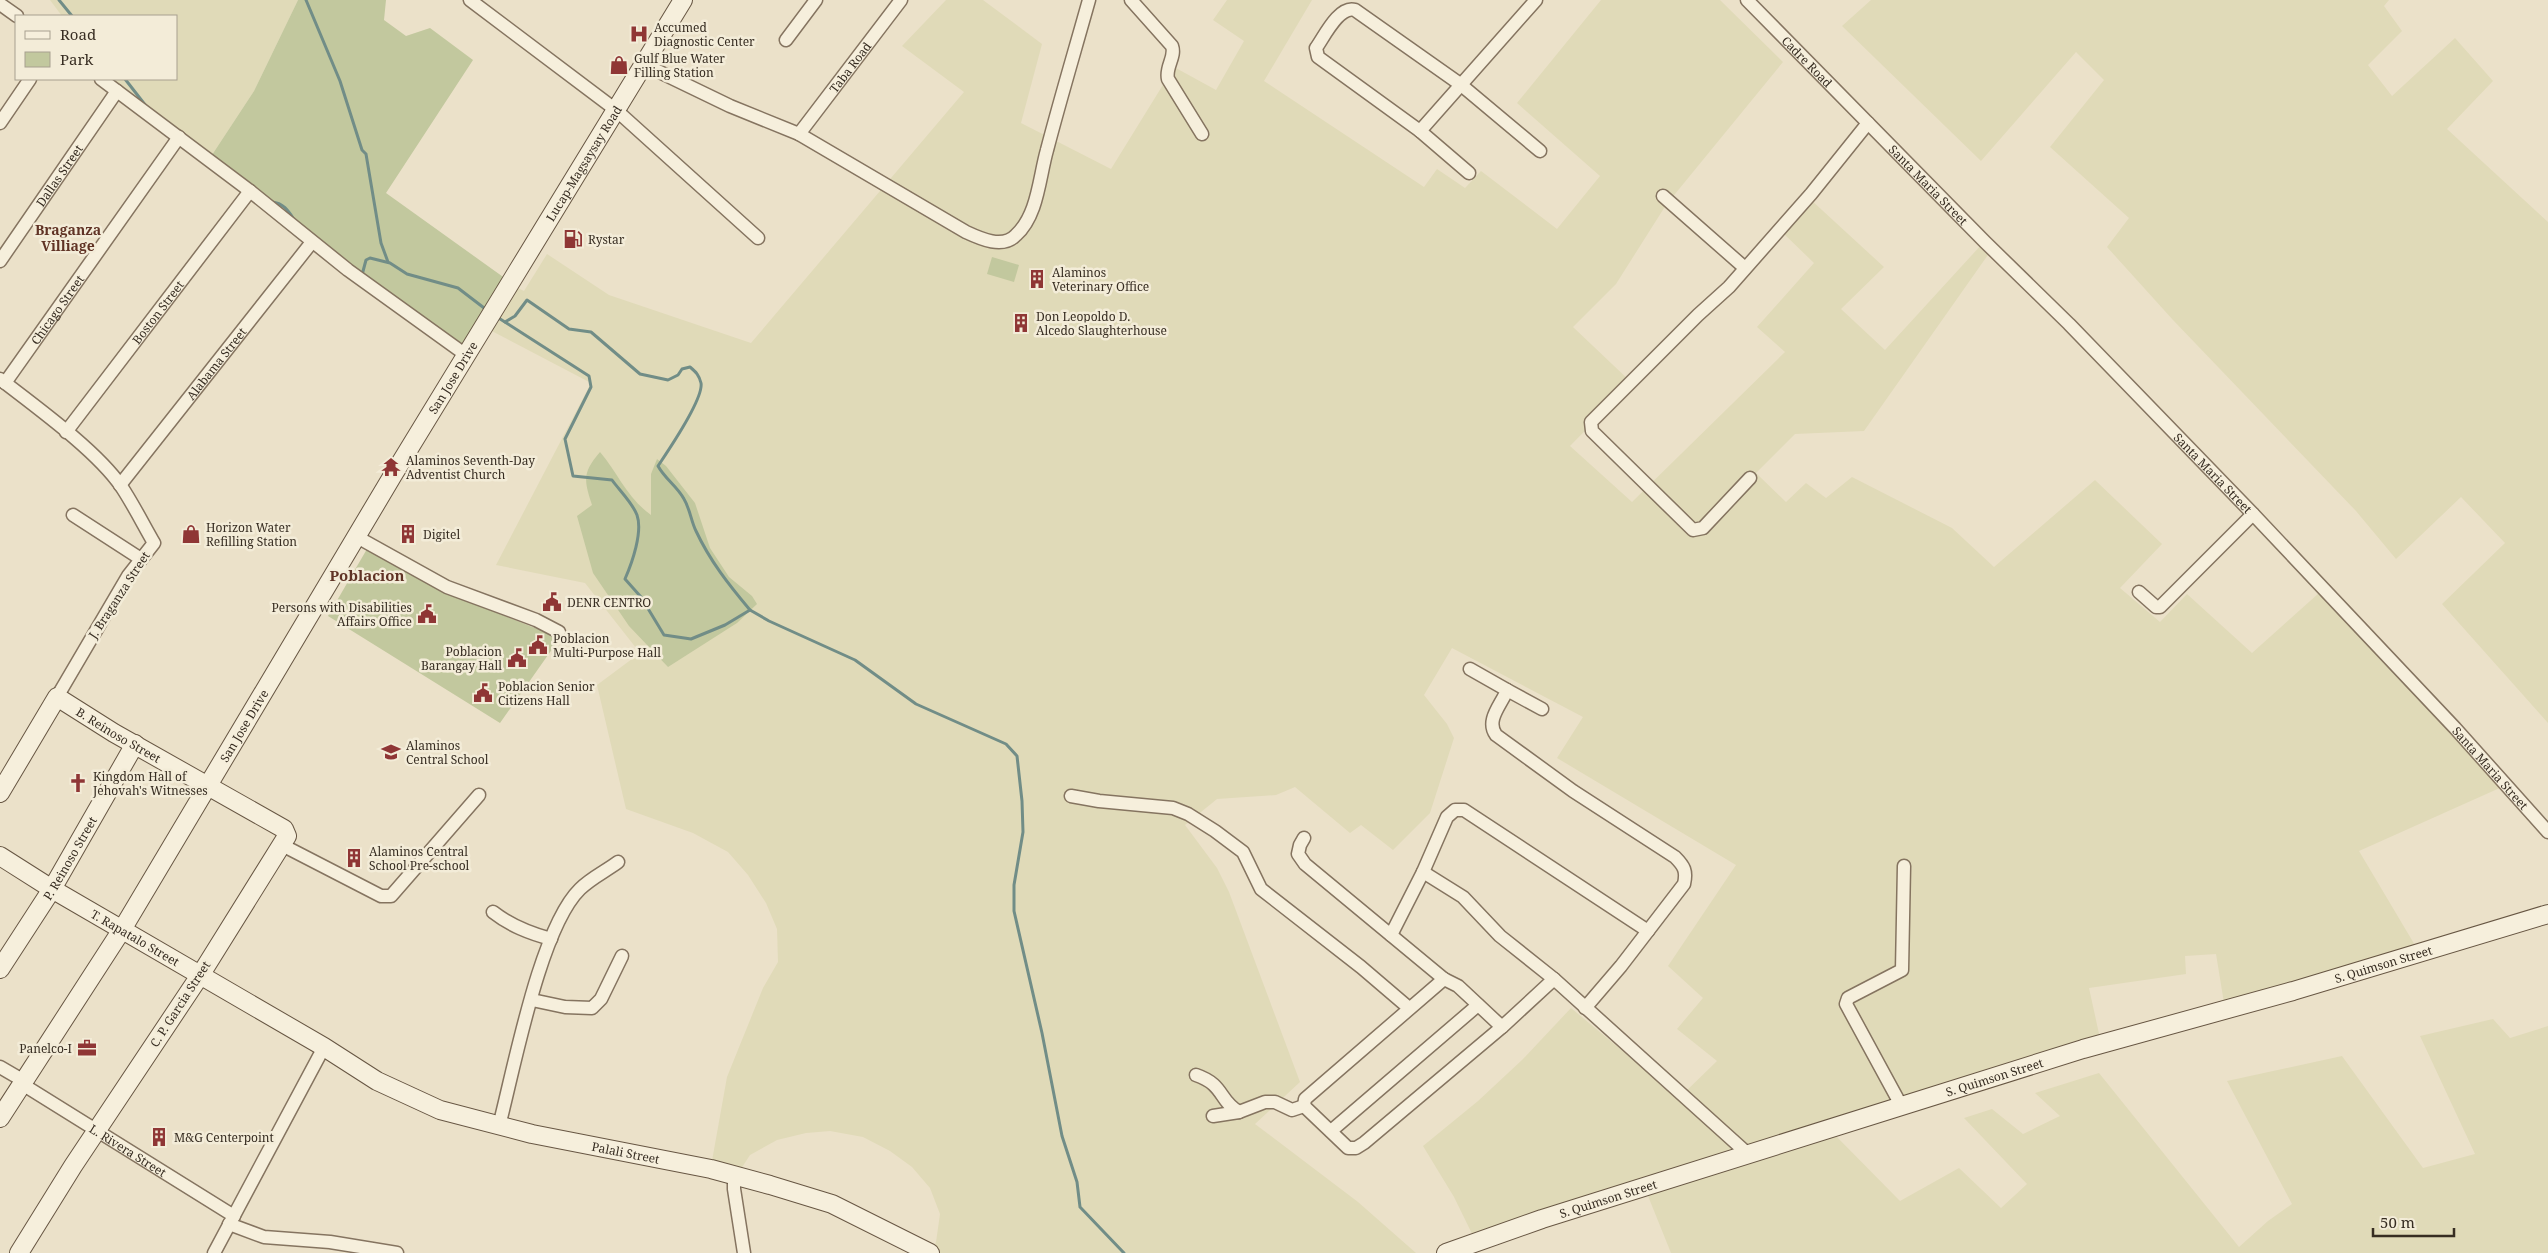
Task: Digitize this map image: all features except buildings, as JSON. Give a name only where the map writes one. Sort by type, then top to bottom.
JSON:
[{"type":"street","points":[[470,0],[616,110],[758,238]]},
{"type":"street","name":"Lucap-Magsaysay Road","points":[[483,328],[683,0]]},
{"type":"street","points":[[786,40],[816,0]]},
{"type":"street","name":"Taba Road","points":[[799,134],[901,0]]},
{"type":"street","points":[[643,64],[730,106],[799,134],[966,232],[992,242],[1005,242],[1015,236],[1026,223],[1034,202],[1046,151],[1089,0]]},
{"type":"street","points":[[1131,0],[1172,46],[1174,51],[1166,70],[1168,79],[1202,134]]},
{"type":"street","points":[[1420,131],[1536,0]]},
{"type":"street","name":"Cadre Road","points":[[1748,0],[1818,69],[1868,123]]},
{"type":"street","points":[[0,4],[16,15]]},
{"type":"street","points":[[1470,173],[1420,131],[1320,60],[1316,54],[1316,48],[1342,12],[1350,8],[1355,10],[1460,84],[1540,151]]},
{"type":"street","points":[[0,123],[29,80]]},
{"type":"street","points":[[102,80],[250,191],[348,270],[466,355]]},
{"type":"street","name":"Dallas Street","points":[[0,261],[117,91]]},
{"type":"street","points":[[1750,478],[1703,528],[1693,530],[1592,431],[1591,427],[1594,417],[1729,287],[1811,194],[1868,123]]},
{"type":"street","name":"Santa Maria Street","points":[[1868,123],[2068,324],[2252,514],[2455,728],[2548,832]]},
{"type":"street","name":"Chicago Street","points":[[2,381],[179,137]]},
{"type":"street","name":"Boston Street","points":[[66,432],[250,191]]},
{"type":"street","points":[[1663,196],[1745,268]]},
{"type":"street","name":"Alabama Street","points":[[120,485],[312,242]]},
{"type":"street","name":"San Jose Drive","points":[[0,1118],[123,928],[483,328]]},
{"type":"street","name":"J. Braganza Street","points":[[0,793],[140,559],[154,543],[120,485],[82,444],[2,381]]},
{"type":"street","points":[[2139,592],[2156,607],[2160,607],[2252,514]]},
{"type":"street","points":[[73,515],[140,559]]},
{"type":"street","points":[[357,537],[447,587],[536,620],[559,632]]},
{"type":"street","points":[[1470,669],[1542,709]]},
{"type":"street","points":[[1507,690],[1492,720],[1491,727],[1496,734],[1573,791],[1675,857],[1684,866],[1686,874],[1684,884],[1586,1008]]},
{"type":"street","name":"B. Reinoso Street","points":[[57,697],[207,786]]},
{"type":"street","name":"P. Reinoso Street","points":[[0,969],[52,888],[135,744]]},
{"type":"street","points":[[207,786],[284,829],[287,836],[282,845],[380,896],[391,896],[480,795]]},
{"type":"street","points":[[1071,796],[1107,802],[1173,808],[1196,818],[1243,852],[1261,888],[1361,967],[1409,1008]]},
{"type":"street","points":[[1390,935],[1423,872],[1447,817],[1455,810],[1464,810],[1648,931]]},
{"type":"street","points":[[1304,838],[1298,854],[1305,864],[1444,979],[1458,986],[1502,1027]]},
{"type":"street","name":"C. P. Garcia Street","points":[[19,1253],[282,845]]},
{"type":"street","name":"T. Rapatalo Street","points":[[0,856],[324,1047]]},
{"type":"street","points":[[499,1126],[532,1000],[551,939],[569,904],[581,888],[618,862]]},
{"type":"street","points":[[1902,1107],[1846,1004],[1848,998],[1855,993],[1902,970],[1904,866]]},
{"type":"street","points":[[1423,872],[1463,897],[1500,936],[1554,979],[1748,1154]]},
{"type":"street","points":[[493,912],[508,924],[524,932],[551,939]]},
{"type":"street","name":"S. Quimson Street","points":[[1446,1253],[1542,1218],[2084,1049],[2293,991],[2548,914]]},
{"type":"street","points":[[532,1000],[564,1007],[592,1008],[600,999],[622,956]]},
{"type":"street","points":[[1213,1116],[1239,1112],[1265,1102],[1275,1102],[1292,1110],[1304,1106],[1308,1096],[1444,979]]},
{"type":"street","points":[[1304,1106],[1348,1148],[1356,1148],[1502,1027],[1554,979]]},
{"type":"street","points":[[1331,1131],[1478,1005]]},
{"type":"street","points":[[214,1253],[324,1047]]},
{"type":"street","name":"Palali Street","points":[[324,1047],[377,1081],[431,1106],[499,1126],[734,1174],[832,1204],[930,1253]]},
{"type":"street","name":"L. Rivera Street","points":[[0,1066],[232,1220],[264,1236],[330,1242],[397,1253]]},
{"type":"street","points":[[1196,1075],[1215,1084],[1230,1106],[1239,1112]]},
{"type":"street","points":[[734,1174],[744,1253]]},
{"type":"shaded area","points":[[50,0],[298,0],[254,91],[208,161],[111,80],[178,80],[178,15],[61,15]]},
{"type":"shaded area","points":[[946,0],[983,0],[1042,44],[1021,123],[1111,169],[1174,67],[1216,90],[1244,41],[1213,20],[1227,0],[1312,0],[1264,81],[1424,187],[1437,169],[1465,188],[1481,171],[1557,229],[1600,176],[1517,103],[1601,0],[1720,0],[1783,62],[1666,205],[1616,284],[1573,327],[1632,383],[1570,446],[1632,502],[1785,352],[1757,327],[1814,263],[1782,232],[1810,199],[1884,267],[1841,309],[1885,350],[1982,244],[1990,252],[1864,431],[1795,434],[1756,473],[1786,502],[1806,483],[1826,498],[1852,477],[1952,528],[1994,567],[2095,480],[2162,544],[2120,588],[2160,622],[2187,594],[2252,653],[2319,593],[2502,787],[2359,851],[2422,957],[2226,1015],[2216,954],[2185,956],[2186,974],[2089,988],[2103,1052],[1834,1134],[1900,1201],[1959,1168],[2001,1208],[2027,1184],[1964,1118],[1992,1109],[2023,1134],[2060,1116],[2035,1093],[2099,1073],[2239,1247],[2268,1221],[2292,1204],[2227,1081],[2342,1056],[2423,1168],[2475,1154],[2420,1036],[2493,1019],[2510,1038],[2548,1026],[2548,1253],[1671,1253],[1646,1191],[1479,1248],[1454,1197],[1423,1146],[1478,1101],[1522,1060],[1571,1008],[1643,1068],[1646,1067],[1681,1096],[1717,1061],[1677,1029],[1703,998],[1668,966],[1736,865],[1557,758],[1583,717],[1452,648],[1424,695],[1447,724],[1454,738],[1430,813],[1393,850],[1361,825],[1350,833],[1295,787],[1276,795],[1217,799],[1185,825],[1217,868],[1229,892],[1300,1082],[1255,1124],[1358,1202],[1416,1253],[931,1253],[936,1242],[940,1214],[930,1188],[912,1167],[890,1151],[863,1137],[830,1131],[806,1133],[777,1140],[750,1155],[735,1178],[710,1172],[727,1077],[763,988],[778,962],[777,929],[766,903],[748,875],[728,852],[693,833],[626,809],[597,685],[640,653],[585,583],[496,565],[591,383],[486,328],[512,285],[524,291],[547,254],[609,295],[751,343],[964,92],[902,46]]},
{"type":"shaded area","points":[[1871,0],[2389,0],[2384,6],[2402,31],[2368,65],[2392,96],[2455,38],[2493,81],[2447,129],[2548,222],[2548,723],[2442,604],[2505,543],[2461,497],[2396,559],[2356,511],[2173,320],[2107,247],[2129,218],[2050,147],[2104,80],[2076,52],[1981,161],[1842,26]]},
{"type":"green space","points":[[298,0],[386,0],[384,20],[406,36],[430,28],[473,60],[386,193],[506,279],[459,352],[208,161],[254,91]]},
{"type":"green space","points":[[992,257],[1019,265],[1014,282],[987,274]]},
{"type":"green space","points":[[600,452],[635,501],[651,515],[651,474],[657,459],[666,466],[695,503],[710,548],[729,577],[752,596],[757,604],[737,623],[668,667],[629,626],[593,573],[577,516],[592,505],[587,489],[586,477],[587,471]]},
{"type":"green space","points":[[367,549],[437,589],[560,638],[500,723],[328,616]]},
{"type":"waterway","points":[[59,0],[71,15]]},
{"type":"waterway","points":[[306,0],[340,81],[362,150],[366,154],[381,243],[388,262]]},
{"type":"waterway","points":[[126,80],[146,106]]},
{"type":"waterway","points":[[272,202],[283,206],[295,221]]},
{"type":"waterway","points":[[362,275],[366,260],[370,258],[390,263],[407,274],[458,288],[488,311]]},
{"type":"waterway","points":[[505,322],[515,316],[527,300],[569,329],[591,332],[640,374],[668,380],[678,375],[682,369],[690,367],[696,372],[701,383],[697,401],[658,466],[684,499],[701,542],[714,563],[750,610]]},
{"type":"waterway","points":[[497,317],[589,376],[591,387],[565,439],[573,476],[612,480],[635,510],[639,530],[638,539],[625,579],[641,597],[664,635],[691,639],[725,625],[750,610],[769,621],[855,660],[916,704],[1006,744],[1017,756],[1023,832],[1014,885],[1014,911],[1042,1033],[1062,1136],[1077,1182],[1080,1207],[1124,1253]]},
{"type":"place","name":"Accumed Diagnostic Center","points":[[639,34]]},
{"type":"place","name":"Gulf Blue Water Filling Station","points":[[619,65]]},
{"type":"place","name":"Rystar","points":[[573,239]]},
{"type":"place","name":"Alaminos Veterinary Office","points":[[1037,279]]},
{"type":"place","name":"Don Leopoldo D. Alcedo Slaughterhouse","points":[[1021,323]]},
{"type":"place","name":"Alaminos Seventh-Day Adventist Church","points":[[391,467]]},
{"type":"place","name":"Horizon Water Refilling Station","points":[[191,534]]},
{"type":"place","name":"Digitel","points":[[408,534]]},
{"type":"place","name":"DENR CENTRO","points":[[552,602]]},
{"type":"place","name":"Persons with Disabilities Affairs Office","points":[[427,614]]},
{"type":"place","name":"Poblacion Multi-Purpose Hall","points":[[538,645]]},
{"type":"place","name":"Poblacion Barangay Hall","points":[[517,658]]},
{"type":"place","name":"Poblacion Senior Citizens Hall","points":[[483,693]]},
{"type":"place","name":"Alaminos Central School","points":[[391,752]]},
{"type":"place","name":"Kingdom Hall of Jehovah's Witnesses","points":[[78,783]]},
{"type":"place","name":"Alaminos Central School Pre-school","points":[[354,858]]},
{"type":"place","name":"Panelco-I","points":[[87,1048]]},
{"type":"place","name":"M&G Centerpoint","points":[[159,1137]]},
{"type":"district","name":"Braganza Villiage","points":[[68,237]]},
{"type":"district","name":"Poblacion","points":[[367,575]]}]
